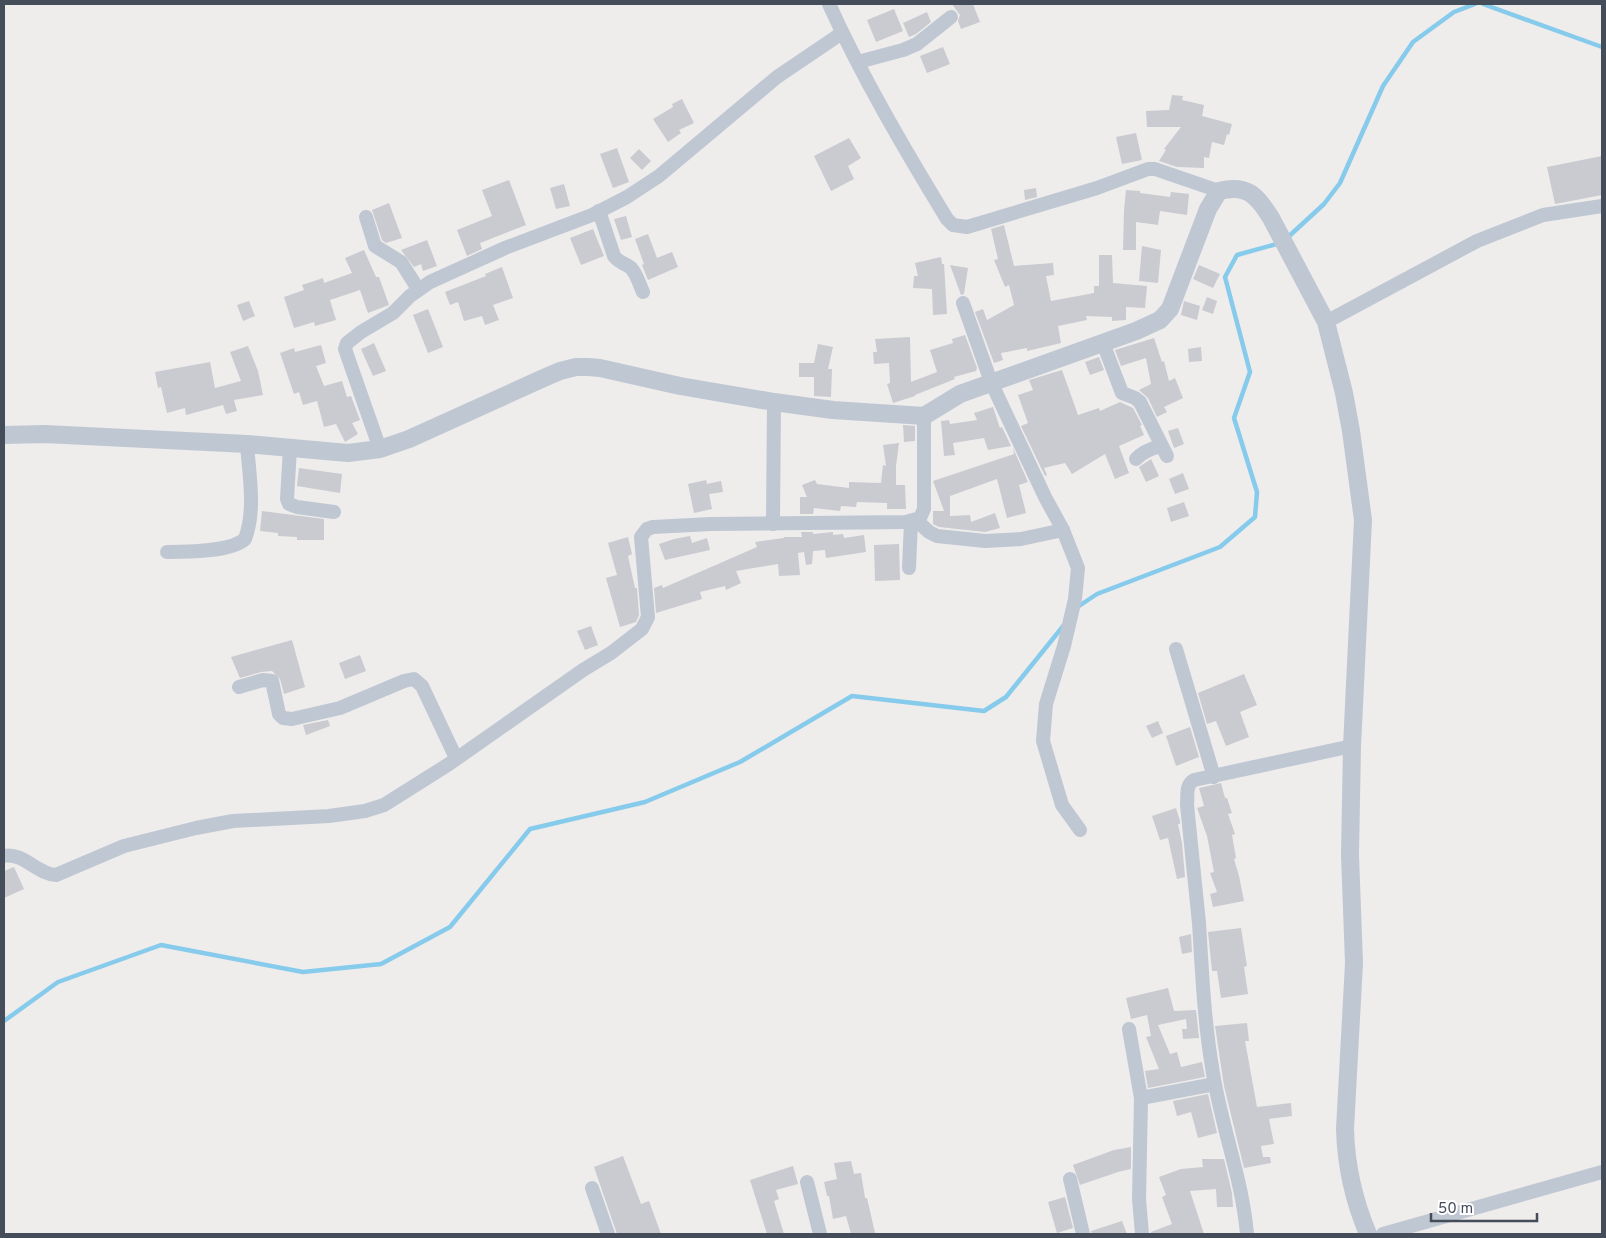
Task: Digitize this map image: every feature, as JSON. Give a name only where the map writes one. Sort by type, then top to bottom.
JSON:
[{"type":"street","points":[[829,4],[858,62],[940,208],[953,225],[968,227],[1096,188],[1148,169],[1155,169],[1219,191],[1237,188],[1245,190],[1264,206],[1326,322],[1342,385],[1351,431],[1363,520],[1352,746],[1350,855],[1354,964],[1345,1129],[1346,1156],[1356,1201],[1368,1234]]},
{"type":"street","points":[[858,62],[917,44],[951,17]]},
{"type":"street","points":[[380,449],[345,346],[347,342],[394,313],[418,289],[438,278],[505,248],[599,211],[626,197],[659,176],[777,76],[842,33]]},
{"type":"street","points":[[4,435],[45,434],[247,444],[348,453],[380,449],[409,439],[560,371],[576,367],[600,368],[680,386],[774,402],[833,410],[924,416],[960,394],[1136,331],[1160,320],[1170,309],[1208,209],[1219,191]]},
{"type":"street","points":[[1326,322],[1477,241],[1543,215],[1602,206]]},
{"type":"street","points":[[599,211],[614,256],[633,271],[643,292]]},
{"type":"street","points":[[366,218],[374,246],[401,262],[418,289]]},
{"type":"street","points":[[963,303],[991,382],[1045,497],[1063,530],[1078,568],[1075,599],[1064,646],[1046,704],[1043,741],[1062,805],[1080,830]]},
{"type":"street","points":[[1103,343],[1122,393],[1140,402],[1164,451],[1145,453],[1136,459]]},
{"type":"street","points":[[772,524],[774,402]]},
{"type":"street","points":[[4,856],[16,857],[47,874],[56,875],[124,846],[196,828],[232,821],[329,816],[365,811],[384,805],[611,653],[645,625],[648,617],[641,537],[647,529],[653,527],[711,524],[914,521],[923,514],[924,509],[924,416]]},
{"type":"street","points":[[167,552],[192,552],[233,546],[245,539],[249,521],[250,495],[247,444]]},
{"type":"street","points":[[290,448],[287,499],[289,504],[297,507],[334,512]]},
{"type":"street","points":[[914,521],[937,536],[985,541],[1021,539],[1063,530]]},
{"type":"street","points":[[909,568],[914,521]]},
{"type":"street","points":[[1176,649],[1214,777]]},
{"type":"street","points":[[239,687],[263,680],[272,681],[279,714],[282,718],[292,719],[340,708],[404,681],[414,679],[422,686],[456,758]]},
{"type":"street","points":[[1247,1234],[1245,1212],[1235,1163],[1215,1084],[1204,1001],[1187,805],[1188,786],[1191,781],[1352,746]]},
{"type":"street","points":[[1129,1029],[1141,1098],[1139,1199],[1142,1234]]},
{"type":"street","points":[[1141,1098],[1215,1084]]},
{"type":"street","points":[[1383,1234],[1602,1172]]},
{"type":"street","points":[[1070,1179],[1083,1234]]},
{"type":"street","points":[[807,1182],[820,1234]]},
{"type":"street","points":[[592,1188],[608,1234]]},
{"type":"building","points":[[952,4],[973,4],[980,22],[961,29],[958,21],[960,15]]},
{"type":"building","points":[[894,9],[903,31],[876,42],[867,20]]},
{"type":"building","points":[[927,12],[931,22],[909,37],[903,23]]},
{"type":"building","points":[[943,47],[950,64],[927,73],[920,56]]},
{"type":"building","points":[[1172,95],[1183,96],[1182,100],[1204,105],[1202,116],[1232,124],[1224,145],[1212,142],[1209,158],[1204,157],[1204,168],[1177,167],[1159,161],[1166,150],[1164,149],[1181,127],[1147,127],[1146,111],[1169,110]]},
{"type":"building","points":[[682,99],[694,123],[679,130],[681,133],[668,142],[653,119],[673,107],[672,104]]},
{"type":"building","points":[[1136,133],[1142,160],[1122,164],[1116,137]]},
{"type":"building","points":[[849,138],[861,158],[848,166],[854,179],[831,191],[814,156]]},
{"type":"building","points":[[617,148],[629,182],[613,188],[600,154]]},
{"type":"building","points":[[639,149],[651,161],[642,170],[630,158]]},
{"type":"building","points":[[1602,156],[1602,195],[1555,204],[1547,167]]},
{"type":"building","points":[[509,180],[526,225],[480,243],[482,249],[467,256],[457,230],[492,216],[482,190]]},
{"type":"building","points":[[564,184],[570,206],[556,209],[550,188]]},
{"type":"building","points":[[1036,188],[1037,197],[1025,200],[1024,190]]},
{"type":"building","points":[[1126,190],[1170,197],[1171,192],[1189,194],[1187,215],[1160,211],[1158,225],[1136,222],[1136,250],[1123,250]]},
{"type":"building","points":[[389,203],[402,238],[386,243],[382,240],[372,210]]},
{"type":"building","points":[[626,216],[632,237],[621,240],[614,219]]},
{"type":"building","points":[[1004,225],[1014,266],[1053,263],[1054,275],[1046,276],[1051,301],[1094,293],[1094,286],[1099,286],[1099,255],[1112,255],[1113,283],[1147,286],[1145,308],[1126,307],[1126,320],[1112,321],[1112,317],[1086,316],[1087,320],[1058,326],[1061,343],[1027,351],[1027,348],[1001,353],[1003,360],[994,363],[975,312],[983,309],[987,320],[1014,305],[1009,285],[1005,287],[994,260],[998,259],[991,229]]},
{"type":"building","points":[[593,229],[604,256],[581,265],[570,238]]},
{"type":"building","points":[[648,234],[657,258],[672,252],[678,267],[648,280],[635,239]]},
{"type":"building","points":[[427,240],[437,266],[423,271],[421,264],[414,267],[401,250]]},
{"type":"building","points":[[1142,246],[1161,250],[1158,283],[1139,281]]},
{"type":"building","points":[[364,250],[376,277],[379,277],[389,305],[368,313],[360,290],[330,300],[336,320],[315,326],[314,322],[294,328],[284,297],[304,290],[302,285],[323,278],[324,283],[352,273],[345,258]]},
{"type":"building","points":[[941,257],[942,264],[944,264],[947,314],[933,315],[932,289],[913,288],[914,276],[918,276],[915,263]]},
{"type":"building","points":[[950,265],[968,268],[964,294],[961,295]]},
{"type":"building","points":[[1199,265],[1220,274],[1213,288],[1193,279]]},
{"type":"building","points":[[502,267],[513,298],[493,305],[499,320],[485,325],[482,316],[464,321],[458,302],[450,305],[445,292],[486,276],[485,274]]},
{"type":"building","points":[[1207,297],[1217,301],[1213,314],[1202,310]]},
{"type":"building","points":[[249,301],[255,316],[243,321],[237,305]]},
{"type":"building","points":[[1184,301],[1200,306],[1197,320],[1181,315]]},
{"type":"building","points":[[428,309],[443,347],[428,353],[413,315]]},
{"type":"building","points":[[965,335],[977,368],[976,371],[954,377],[955,379],[893,403],[887,384],[890,383],[889,363],[874,364],[873,352],[877,352],[875,339],[910,337],[911,382],[937,372],[930,350],[953,343],[952,339]]},
{"type":"building","points":[[1154,338],[1162,362],[1164,361],[1169,381],[1175,378],[1183,398],[1164,407],[1167,412],[1157,417],[1148,398],[1139,390],[1151,384],[1146,358],[1121,366],[1115,350]]},
{"type":"building","points":[[374,343],[386,371],[373,376],[361,349]]},
{"type":"building","points":[[818,344],[833,347],[828,369],[832,369],[831,397],[814,396],[814,377],[799,377],[799,363],[814,363]]},
{"type":"building","points":[[321,345],[326,363],[316,366],[324,386],[342,381],[347,397],[351,396],[360,420],[352,423],[358,434],[345,442],[336,424],[324,427],[317,401],[303,405],[299,392],[294,394],[280,353],[294,348],[295,352]]},
{"type":"building","points":[[248,346],[258,371],[263,395],[234,400],[237,411],[226,414],[223,405],[186,415],[185,408],[167,413],[161,387],[158,388],[155,372],[210,362],[215,388],[241,381],[230,352]]},
{"type":"building","points":[[1201,347],[1202,361],[1189,362],[1188,349]]},
{"type":"building","points":[[1099,357],[1104,370],[1090,375],[1085,362]]},
{"type":"building","points":[[1062,370],[1078,415],[1099,408],[1100,411],[1120,402],[1133,408],[1142,425],[1140,426],[1144,435],[1119,446],[1129,473],[1115,479],[1105,454],[1072,474],[1065,463],[1044,468],[1047,475],[1045,476],[1021,426],[1028,423],[1018,395],[1033,390],[1029,380]]},
{"type":"building","points":[[993,407],[1000,428],[1002,427],[1011,446],[988,450],[984,438],[953,443],[955,455],[944,456],[941,421],[949,420],[950,424],[977,420],[974,413]]},
{"type":"building","points":[[903,425],[915,426],[915,441],[904,442]]},
{"type":"building","points":[[1178,428],[1184,444],[1174,448],[1168,431]]},
{"type":"building","points":[[899,443],[896,485],[905,485],[906,509],[887,509],[887,503],[857,502],[856,507],[841,506],[840,511],[814,508],[813,514],[800,514],[800,497],[807,497],[802,485],[815,480],[817,484],[849,488],[849,482],[881,483],[883,465],[886,466],[883,445]]},
{"type":"building","points":[[1013,448],[1028,482],[1019,485],[1026,513],[1007,518],[997,479],[950,496],[950,516],[970,515],[971,522],[995,513],[1000,528],[985,532],[939,527],[933,524],[933,511],[944,511],[933,481],[1014,454]]},
{"type":"building","points":[[1151,459],[1159,476],[1146,482],[1139,467]]},
{"type":"building","points":[[299,468],[342,474],[340,493],[297,486]]},
{"type":"building","points":[[1183,473],[1189,489],[1175,494],[1169,479]]},
{"type":"building","points":[[706,480],[707,484],[721,481],[723,492],[709,494],[712,509],[694,513],[688,484]]},
{"type":"building","points":[[1184,502],[1189,516],[1171,522],[1167,508]]},
{"type":"building","points":[[262,511],[324,519],[324,540],[297,540],[297,537],[278,536],[278,533],[260,531]]},
{"type":"building","points":[[801,532],[813,532],[813,534],[833,532],[833,535],[843,534],[844,538],[864,535],[866,552],[826,558],[825,550],[813,551],[812,564],[806,565],[804,552],[798,553],[800,575],[779,576],[778,564],[736,571],[741,583],[726,590],[725,586],[700,592],[702,599],[656,613],[654,588],[662,585],[663,588],[757,547],[755,542],[784,537],[802,537]]},
{"type":"building","points":[[690,536],[692,543],[707,538],[710,550],[665,560],[659,544]]},
{"type":"building","points":[[628,537],[632,554],[628,556],[635,588],[637,588],[639,615],[636,622],[620,627],[606,578],[617,575],[608,543]]},
{"type":"building","points":[[899,544],[900,580],[875,581],[874,545]]},
{"type":"building","points":[[591,626],[598,645],[585,650],[577,631]]},
{"type":"building","points":[[292,640],[305,687],[284,694],[280,679],[272,671],[240,678],[231,657]]},
{"type":"building","points":[[360,655],[366,671],[345,679],[339,663]]},
{"type":"building","points":[[1244,674],[1257,705],[1240,712],[1249,737],[1226,746],[1216,721],[1207,724],[1198,693]]},
{"type":"building","points":[[328,720],[330,726],[306,735],[303,725]]},
{"type":"building","points":[[1158,721],[1163,733],[1152,738],[1146,726]]},
{"type":"building","points":[[1190,727],[1199,757],[1176,766],[1166,736]]},
{"type":"building","points":[[1221,783],[1232,813],[1228,814],[1235,834],[1232,835],[1236,858],[1234,859],[1244,901],[1213,907],[1210,894],[1217,892],[1210,873],[1214,872],[1207,836],[1197,808],[1204,806],[1199,788]]},
{"type":"building","points":[[1176,808],[1180,821],[1180,824],[1178,824],[1185,877],[1177,879],[1168,838],[1160,840],[1152,816]]},
{"type":"building","points":[[14,867],[24,889],[4,898],[4,871]]},
{"type":"building","points":[[1241,928],[1247,966],[1244,967],[1248,994],[1221,998],[1217,971],[1212,971],[1208,932]]},
{"type":"building","points":[[1191,934],[1192,952],[1182,954],[1179,937]]},
{"type":"building","points":[[1168,988],[1174,1011],[1196,1010],[1199,1038],[1183,1039],[1182,1029],[1187,1029],[1186,1019],[1158,1025],[1170,1054],[1177,1052],[1181,1067],[1202,1062],[1205,1077],[1148,1088],[1145,1071],[1159,1069],[1146,1037],[1151,1036],[1147,1015],[1131,1019],[1126,998]]},
{"type":"building","points":[[1247,1023],[1249,1041],[1245,1041],[1257,1107],[1291,1103],[1292,1116],[1269,1119],[1274,1144],[1261,1146],[1263,1157],[1270,1157],[1271,1163],[1244,1168],[1224,1086],[1215,1026]]},
{"type":"building","points":[[1208,1094],[1217,1133],[1198,1138],[1191,1112],[1177,1116],[1173,1101]]},
{"type":"building","points":[[1131,1147],[1131,1169],[1080,1185],[1073,1165],[1114,1150]]},
{"type":"building","points":[[623,1156],[641,1204],[649,1201],[661,1234],[617,1234],[594,1167]]},
{"type":"building","points":[[1202,1159],[1224,1159],[1232,1193],[1233,1207],[1217,1207],[1216,1189],[1190,1191],[1204,1234],[1151,1234],[1151,1232],[1172,1224],[1162,1197],[1166,1195],[1159,1177],[1181,1169],[1203,1167]]},
{"type":"building","points":[[851,1161],[854,1174],[861,1173],[865,1198],[867,1198],[875,1233],[851,1234],[846,1216],[833,1219],[829,1196],[827,1196],[824,1182],[837,1179],[834,1163]]},
{"type":"building","points":[[793,1166],[798,1184],[776,1190],[779,1199],[774,1201],[784,1234],[767,1234],[750,1180]]},
{"type":"building","points":[[1065,1197],[1073,1228],[1057,1233],[1048,1202]]},
{"type":"building","points":[[1122,1221],[1127,1234],[1092,1234],[1091,1231]]},
{"type":"waterway","points":[[1286,239],[1324,204],[1340,183],[1383,86],[1413,42],[1454,12],[1475,4]]},
{"type":"waterway","points":[[1483,4],[1602,47]]},
{"type":"waterway","points":[[1076,608],[1097,594],[1220,547],[1255,517],[1257,492],[1234,418],[1250,372],[1225,277],[1237,255],[1280,243]]},
{"type":"waterway","points":[[4,1021],[58,982],[161,945],[303,972],[381,964],[450,927],[530,829],[645,802],[740,762],[852,696],[984,711],[1006,697],[1064,625]]}]
